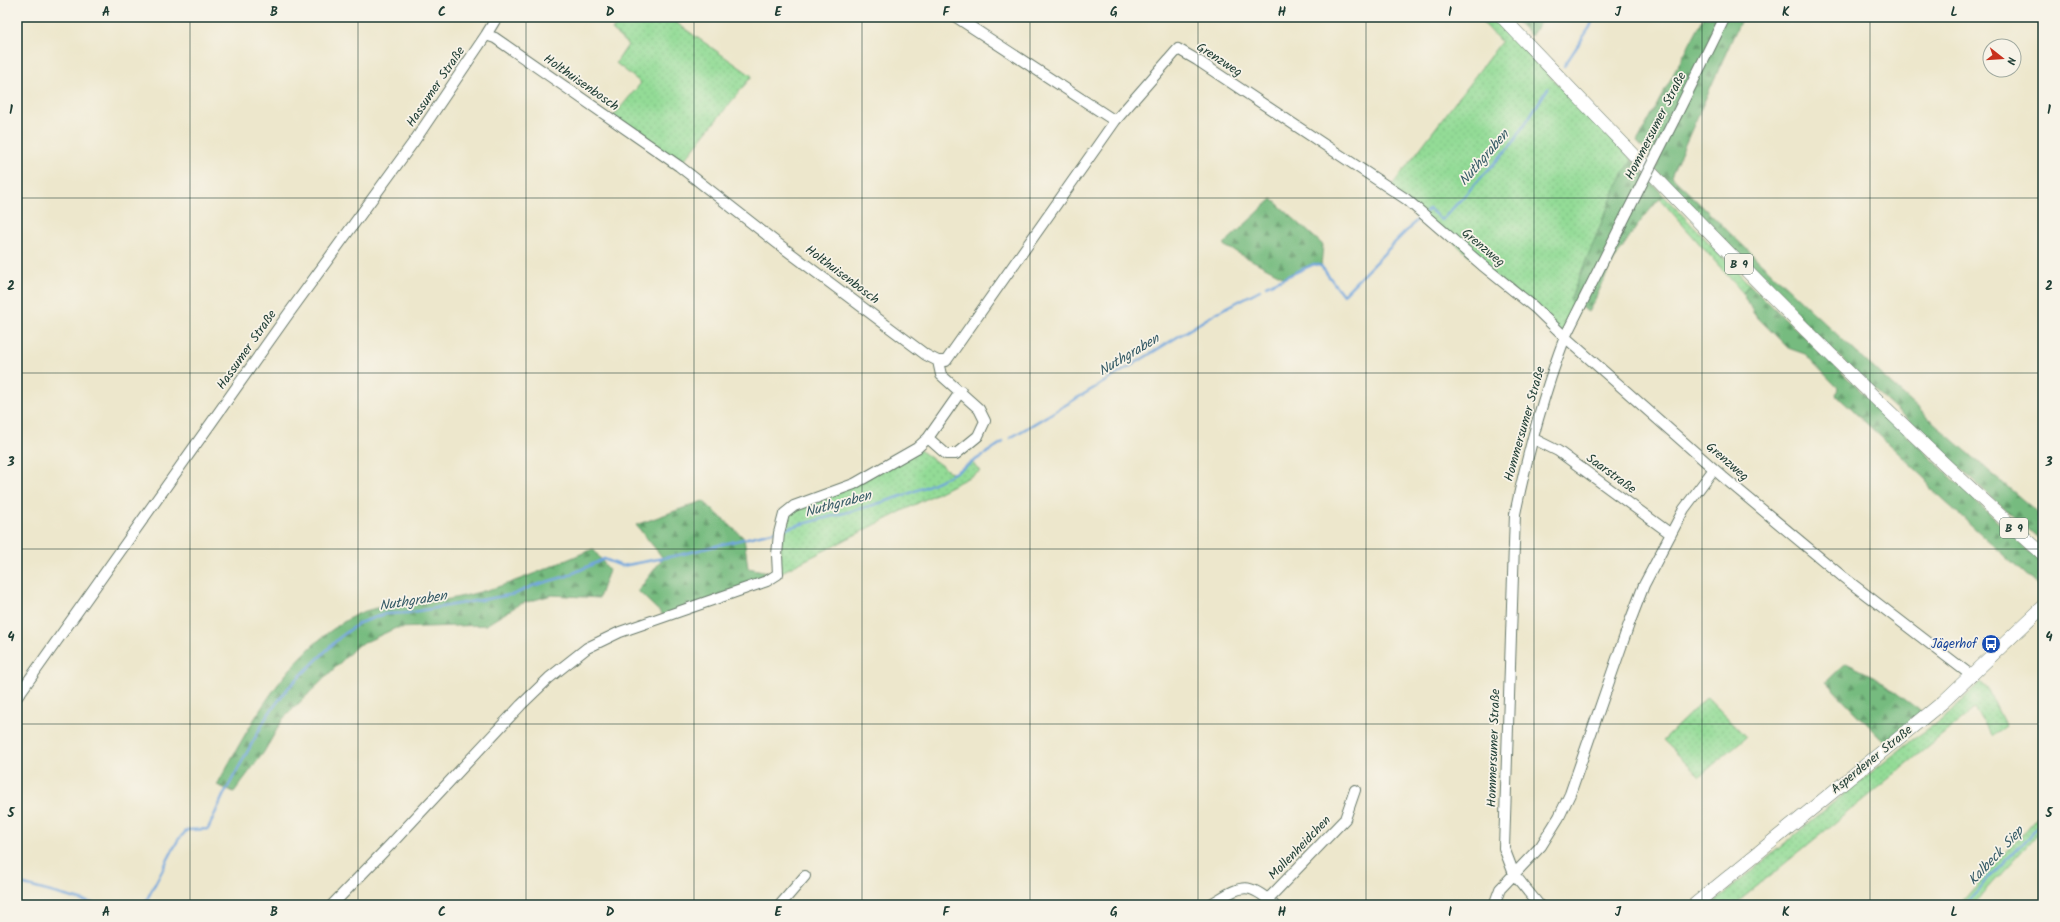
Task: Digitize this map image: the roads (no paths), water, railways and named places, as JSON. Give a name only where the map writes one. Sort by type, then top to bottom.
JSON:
[{"type":"main road","name":"B 9","points":[[1502,17],[1690,216],[1786,312],[1913,436],[2043,554]]},
{"type":"main road","name":"Asperdener Straße","points":[[1694,905],[1909,730],[1972,676],[2043,607]]},
{"type":"street","name":"Hassumer Straße","points":[[17,697],[289,313],[415,140],[486,36],[497,17]]},
{"type":"street","points":[[928,438],[946,454],[956,454],[962,451],[982,431],[985,421],[979,409],[961,391],[941,375],[938,361],[946,361],[1115,121],[956,17]]},
{"type":"street","name":"Hommersumer Straße","points":[[1539,905],[1514,874],[1504,848],[1515,514],[1557,358],[1628,211],[1725,17]]},
{"type":"street","name":"Holthuisenbosch","points":[[486,36],[495,38],[679,166],[777,244],[926,355],[938,361]]},
{"type":"street","name":"Grenzweg","points":[[1115,121],[1178,49],[1406,199],[1482,265],[1534,307],[1714,469],[1843,577],[1972,676]]},
{"type":"street","points":[[332,905],[392,844],[522,705],[566,663],[587,648],[620,632],[767,581],[778,574],[777,555],[779,533],[784,514],[794,506],[854,484],[917,448],[928,438],[961,391]]},
{"type":"street","name":"Saarstraße","points":[[1534,439],[1558,451],[1671,534]]},
{"type":"street","points":[[1494,905],[1500,889],[1541,846],[1559,817],[1570,794],[1644,585],[1684,509],[1714,469]]},
{"type":"street","name":"Mollenheidchen","points":[[1210,905],[1240,887],[1254,889],[1271,902],[1345,819],[1355,790]]},
{"type":"street","points":[[780,905],[805,876]]},
{"type":"waterway","name":"Nuthgraben","points":[[1564,66],[1590,27],[1594,17]]},
{"type":"waterway","name":"Nuthgraben","points":[[1426,212],[1429,209],[1442,220],[1512,144],[1548,88]]},
{"type":"waterway","name":"Nuthgraben","points":[[1266,286],[1314,264],[1321,266],[1343,295],[1421,216]]},
{"type":"waterway","name":"Nuthgraben","points":[[1010,438],[1216,313],[1260,290]]},
{"type":"waterway","name":"Nuthgraben","points":[[784,529],[870,506],[913,492],[934,483],[973,462],[1003,442]]},
{"type":"waterway","name":"Nuthgraben","points":[[144,905],[178,840],[187,830],[208,829],[223,796],[267,716],[288,688],[339,638],[359,623],[385,614],[407,613],[515,594],[532,586],[567,576],[604,559],[622,566],[679,555],[776,531]]},
{"type":"waterway","name":"Kalbeck Siep","points":[[1964,905],[2043,821]]},
{"type":"waterway","name":"Nuthgraben","points":[[17,883],[99,905]]},
{"type":"place","name":"Jägerhof","points":[[1991,644]]}]
